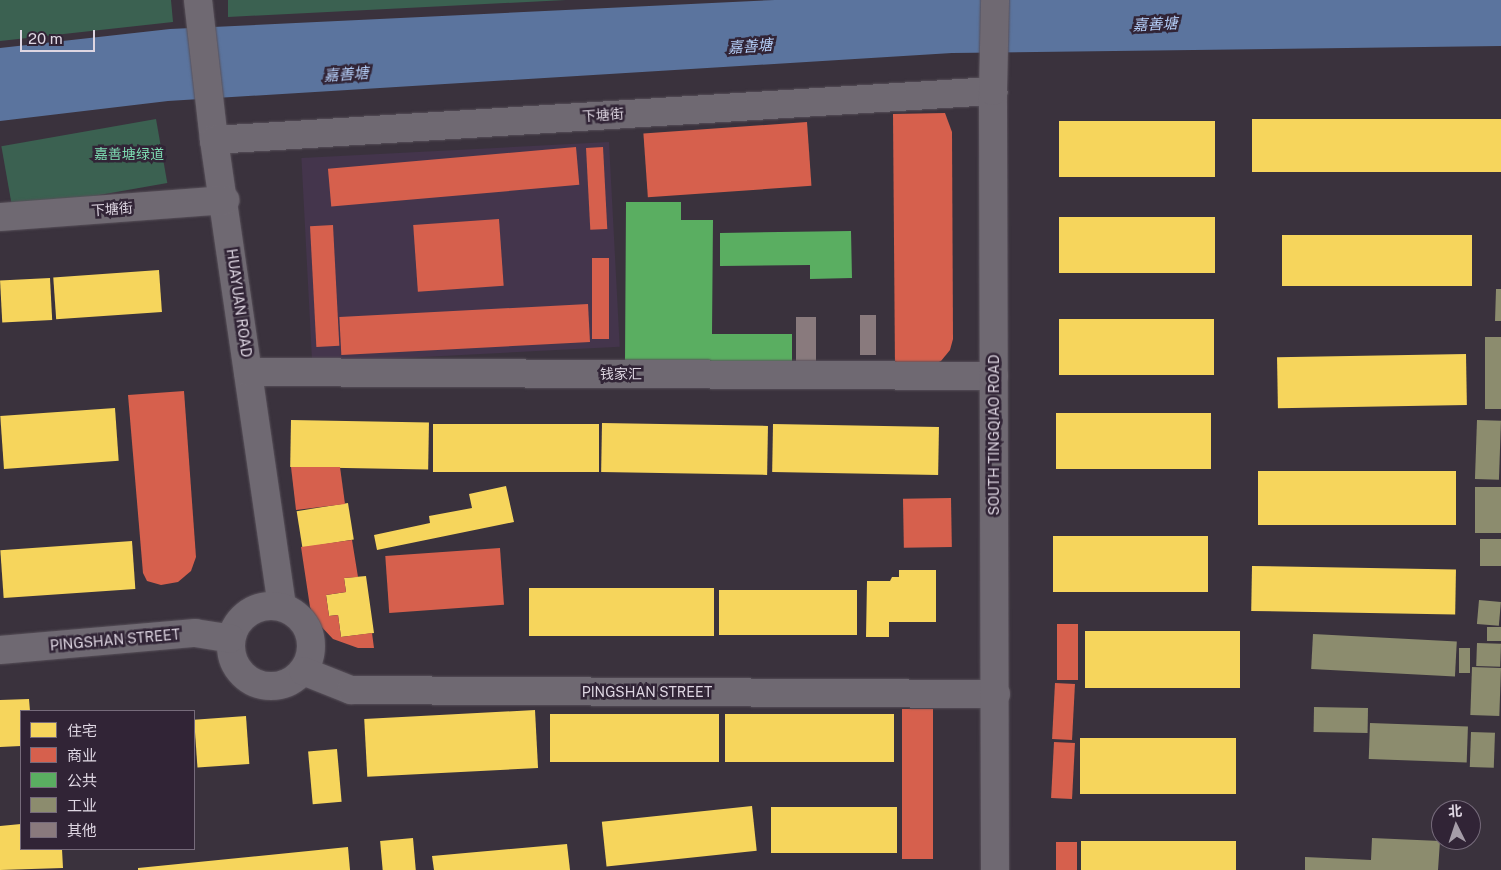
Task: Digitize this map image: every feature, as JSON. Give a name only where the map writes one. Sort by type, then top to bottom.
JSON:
[{"type":"street","name":"SOUTH TINGQIAO ROAD","points":[[995,870],[993,91],[996,0]]},
{"type":"street","name":"HUAYUAN ROAD","points":[[198,4],[214,140],[225,200],[282,606]]},
{"type":"street","name":"下塘街","points":[[214,140],[993,91]]},
{"type":"street","name":"下塘街","points":[[0,217],[225,200]]},
{"type":"street","name":"钱家汇","points":[[248,372],[994,376]]},
{"type":"street","points":[[269,605],[282,606],[303,621],[310,633],[310,652],[303,671],[281,685],[255,683],[235,665],[231,639],[244,615],[269,605]]},
{"type":"street","name":"PINGSHAN STREET","points":[[0,650],[195,633],[231,639]]},
{"type":"street","name":"PINGSHAN STREET","points":[[303,671],[351,690],[996,694]]},
{"type":"shaded area","points":[[609,142],[620,347],[312,363],[301,158]]},
{"type":"green space","points":[[0,0],[171,0],[173,22],[0,41]]},
{"type":"green space","points":[[228,0],[566,0],[228,17]]},
{"type":"green space","name":"嘉善塘绿道","points":[[156,119],[167,183],[13,210],[1,146]]},
{"type":"water","name":"嘉善塘","points":[[775,0],[1501,0],[1501,46],[952,53],[168,101],[0,121],[0,48],[170,29]]},
{"type":"building: 住宅","points":[[1252,119],[1501,119],[1501,172],[1252,172]]},
{"type":"building: 住宅","points":[[1059,121],[1215,121],[1215,177],[1059,177]]},
{"type":"building: 住宅","points":[[1059,217],[1215,217],[1215,273],[1059,273]]},
{"type":"building: 住宅","points":[[1282,235],[1472,235],[1472,286],[1282,286]]},
{"type":"building: 住宅","points":[[159,270],[162,312],[56,319],[53,277]]},
{"type":"building: 住宅","points":[[50,278],[52,320],[2,323],[0,281]]},
{"type":"building: 住宅","points":[[1059,319],[1214,319],[1214,375],[1059,375]]},
{"type":"building: 住宅","points":[[1466,354],[1467,405],[1278,408],[1277,357]]},
{"type":"building: 住宅","points":[[115,408],[119,461],[4,469],[0,416]]},
{"type":"building: 住宅","points":[[1056,413],[1211,413],[1211,469],[1056,469]]},
{"type":"building: 住宅","points":[[291,420],[429,422],[428,469],[290,467]]},
{"type":"building: 住宅","points":[[602,423],[768,426],[767,475],[601,472]]},
{"type":"building: 住宅","points":[[433,424],[599,424],[599,472],[433,472]]},
{"type":"building: 住宅","points":[[773,424],[939,427],[938,475],[772,472]]},
{"type":"building: 住宅","points":[[1258,471],[1456,471],[1456,525],[1258,525]]},
{"type":"building: 住宅","points":[[506,486],[514,522],[377,550],[374,535],[430,523],[429,516],[472,508],[469,494]]},
{"type":"building: 住宅","points":[[348,503],[354,540],[302,548],[297,511]]},
{"type":"building: 住宅","points":[[1053,536],[1208,536],[1208,592],[1053,592]]},
{"type":"building: 住宅","points":[[132,541],[135,589],[4,598],[0,550]]},
{"type":"building: 住宅","points":[[1252,566],[1456,570],[1455,615],[1251,611]]},
{"type":"building: 住宅","points":[[899,570],[936,570],[936,622],[889,622],[889,637],[866,637],[867,581],[890,581],[892,577],[899,577]]},
{"type":"building: 住宅","points":[[366,576],[374,633],[341,637],[338,615],[329,616],[326,595],[346,592],[344,578]]},
{"type":"building: 住宅","points":[[529,588],[714,588],[714,636],[529,636]]},
{"type":"building: 住宅","points":[[719,590],[857,590],[857,635],[719,635]]},
{"type":"building: 住宅","points":[[1085,631],[1240,631],[1240,688],[1085,688]]},
{"type":"building: 住宅","points":[[29,699],[30,710],[20,710],[20,746],[0,747],[0,700]]},
{"type":"building: 住宅","points":[[535,710],[538,768],[367,777],[364,719]]},
{"type":"building: 住宅","points":[[550,714],[719,714],[719,762],[550,762]]},
{"type":"building: 住宅","points":[[725,714],[894,714],[894,762],[725,762]]},
{"type":"building: 住宅","points":[[246,716],[249,764],[197,768],[195,720]]},
{"type":"building: 住宅","points":[[1080,738],[1236,738],[1236,794],[1080,794]]},
{"type":"building: 住宅","points":[[337,749],[342,802],[313,804],[308,752]]},
{"type":"building: 住宅","points":[[752,806],[757,851],[607,867],[602,822]]},
{"type":"building: 住宅","points":[[771,807],[897,807],[897,853],[771,853]]},
{"type":"building: 住宅","points":[[20,824],[20,850],[62,850],[63,868],[0,870],[0,826]]},
{"type":"building: 住宅","points":[[413,838],[416,870],[383,870],[380,841]]},
{"type":"building: 住宅","points":[[1081,841],[1236,841],[1236,870],[1081,870]]},
{"type":"building: 住宅","points":[[567,844],[570,870],[434,870],[432,856]]},
{"type":"building: 住宅","points":[[348,847],[350,870],[138,870],[138,868]]},
{"type":"building: 商业","points":[[945,113],[952,132],[953,339],[950,350],[941,361],[923,369],[895,370],[893,114]]},
{"type":"building: 商业","points":[[807,122],[811,186],[648,197],[643,133]]},
{"type":"building: 商业","points":[[576,147],[579,185],[331,207],[328,169]]},
{"type":"building: 商业","points":[[603,147],[607,229],[590,230],[586,148]]},
{"type":"building: 商业","points":[[499,219],[504,286],[418,292],[413,225]]},
{"type":"building: 商业","points":[[333,225],[339,346],[316,347],[310,226]]},
{"type":"building: 商业","points":[[592,258],[609,258],[609,339],[592,339]]},
{"type":"building: 商业","points":[[588,304],[590,342],[341,355],[339,317]]},
{"type":"building: 商业","points":[[184,391],[196,557],[191,571],[178,582],[161,585],[147,581],[143,573],[128,395]]},
{"type":"building: 商业","points":[[291,467],[340,467],[345,504],[296,510]]},
{"type":"building: 商业","points":[[951,498],[952,547],[904,548],[903,499]]},
{"type":"building: 商业","points":[[352,540],[358,577],[344,578],[346,592],[326,595],[329,616],[338,615],[341,637],[372,633],[374,648],[358,648],[333,639],[315,620],[310,607],[301,547]]},
{"type":"building: 商业","points":[[500,548],[504,605],[389,613],[385,556]]},
{"type":"building: 商业","points":[[1057,624],[1078,624],[1078,680],[1057,680]]},
{"type":"building: 商业","points":[[1055,683],[1075,684],[1072,740],[1052,739]]},
{"type":"building: 商业","points":[[902,709],[933,709],[933,859],[902,859]]},
{"type":"building: 商业","points":[[1054,742],[1075,743],[1072,799],[1051,798]]},
{"type":"building: 商业","points":[[1056,842],[1077,842],[1077,870],[1056,870]]},
{"type":"building: 公共","points":[[626,202],[681,202],[681,220],[713,220],[712,334],[792,334],[792,364],[625,363]]},
{"type":"building: 公共","points":[[851,231],[852,278],[810,279],[810,265],[720,266],[720,233]]},
{"type":"building: 工业","points":[[1496,289],[1501,289],[1501,321],[1495,321]]},
{"type":"building: 工业","points":[[1485,337],[1501,337],[1501,409],[1485,409]]},
{"type":"building: 工业","points":[[1477,420],[1501,421],[1499,480],[1475,479]]},
{"type":"building: 工业","points":[[1475,487],[1501,487],[1501,533],[1475,533]]},
{"type":"building: 工业","points":[[1480,539],[1501,539],[1501,566],[1480,566]]},
{"type":"building: 工业","points":[[1479,600],[1501,602],[1499,626],[1477,624]]},
{"type":"building: 工业","points":[[1487,627],[1501,627],[1501,641],[1487,641]]},
{"type":"building: 工业","points":[[1313,634],[1457,642],[1455,676],[1311,669]]},
{"type":"building: 工业","points":[[1477,643],[1501,644],[1500,667],[1476,666]]},
{"type":"building: 工业","points":[[1459,648],[1470,648],[1470,673],[1459,673]]},
{"type":"building: 工业","points":[[1472,667],[1501,668],[1499,716],[1470,715]]},
{"type":"building: 工业","points":[[1314,707],[1368,708],[1368,733],[1314,732]]},
{"type":"building: 工业","points":[[1370,723],[1468,726],[1467,762],[1369,759]]},
{"type":"building: 工业","points":[[1471,732],[1495,733],[1494,768],[1470,767]]},
{"type":"building: 工业","points":[[1372,838],[1431,841],[1431,850],[1439,850],[1438,870],[1305,870],[1305,857],[1371,860]]},
{"type":"building: 其他","points":[[860,315],[876,315],[876,355],[860,355]]},
{"type":"building: 其他","points":[[796,317],[816,317],[816,363],[796,363]]}]
